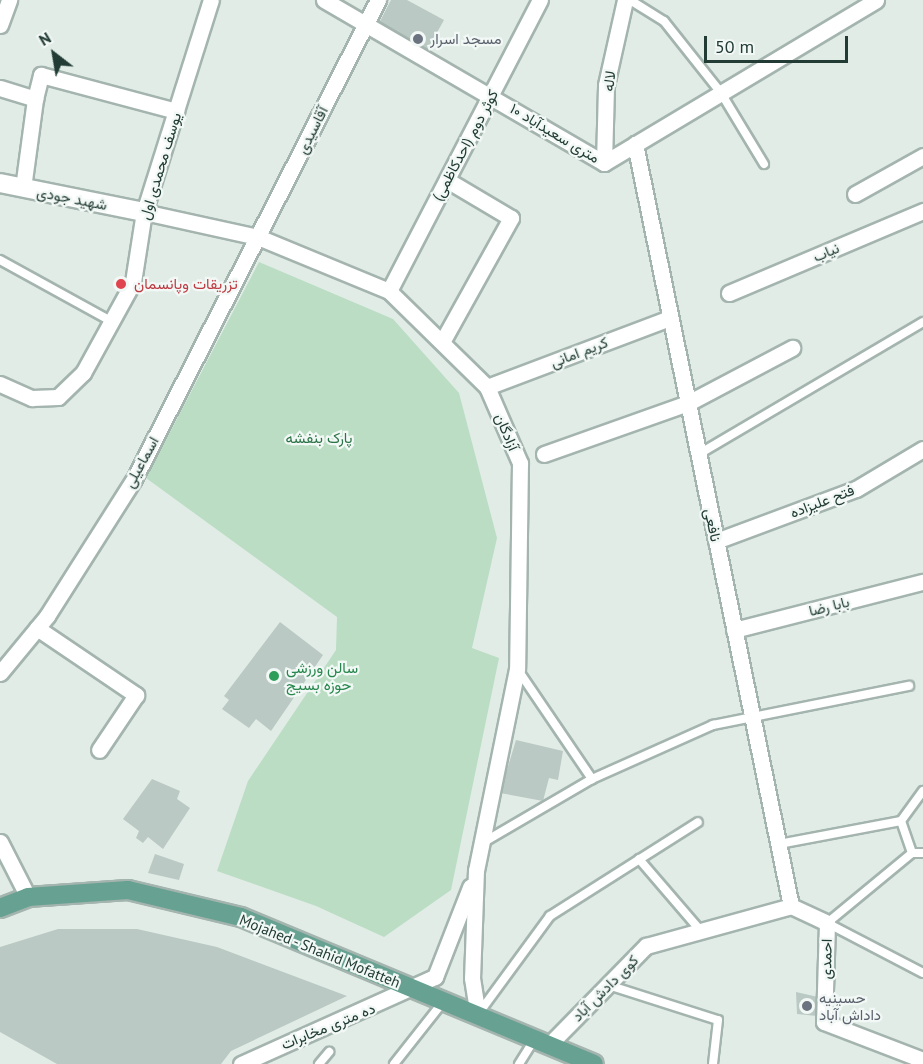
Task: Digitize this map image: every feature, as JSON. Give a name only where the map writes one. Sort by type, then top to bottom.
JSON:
[{"type":"main road","name":"Mojahed - Shahid Mofatteh","points":[[0,908],[28,897],[128,890],[241,917],[542,1042],[587,1063]]},
{"type":"street","points":[[0,25],[9,0]]},
{"type":"street","name":"یوسف محمدی اول","points":[[0,384],[32,398],[58,397],[83,373],[133,282],[144,212],[211,0]]},
{"type":"street","name":"۱۰ متری سعیدآباد","points":[[324,0],[492,95],[604,163],[876,0]]},
{"type":"street","name":"آقاسیدی","points":[[258,237],[378,0]]},
{"type":"street","name":"کوثر دوم (احدکاظمی)","points":[[389,291],[540,0]]},
{"type":"street","name":"لاله","points":[[604,163],[606,85],[625,0]]},
{"type":"street","points":[[23,188],[40,75],[176,111]]},
{"type":"street","points":[[0,88],[35,99]]},
{"type":"street","name":"نافعی","points":[[635,144],[791,906]]},
{"type":"street","points":[[855,194],[923,156]]},
{"type":"street","points":[[442,342],[511,218],[447,180]]},
{"type":"street","name":"شهید جودی","points":[[0,183],[144,212]]},
{"type":"street","name":"آزادگان","points":[[144,212],[258,237],[389,291],[487,387],[520,463],[517,669],[478,844],[476,870]]},
{"type":"street","name":"نیاب","points":[[729,293],[923,212]]},
{"type":"street","name":"اسماعیلی","points":[[0,673],[37,628],[134,479],[258,237]]},
{"type":"street","name":"کریم امانی","points":[[487,387],[670,318]]},
{"type":"street","points":[[544,454],[688,404],[792,348]]},
{"type":"street","name":"فتح علیزاده","points":[[716,541],[856,489],[923,449]]},
{"type":"street","name":"بابا رضا","points":[[734,630],[923,582]]},
{"type":"street","points":[[37,628],[136,695],[99,750]]},
{"type":"street","points":[[0,842],[28,897]]},
{"type":"street","points":[[476,870],[472,978],[478,1015]]},
{"type":"street","name":"ده متری مخابرات","points":[[241,1064],[416,990],[435,977],[447,955],[476,870]]},
{"type":"street","points":[[701,931],[791,906]]},
{"type":"street","name":"احمدی","points":[[791,906],[827,923],[824,1022],[923,1060]]},
{"type":"street","name":"کوی دادش آباد","points":[[542,1042],[608,985],[646,946],[701,931]]},
{"type":"lane","points":[[630,0],[664,21],[721,93],[764,164]]},
{"type":"lane","points":[[0,260],[111,321]]},
{"type":"lane","points":[[699,454],[923,322]]},
{"type":"lane","points":[[517,669],[592,779]]},
{"type":"lane","points":[[478,844],[592,779],[712,725],[909,686]]},
{"type":"lane","points":[[778,844],[901,821],[923,791]]},
{"type":"lane","points":[[901,821],[912,853]]},
{"type":"lane","points":[[478,1015],[550,916],[698,822]]},
{"type":"lane","points":[[923,853],[912,853],[827,923],[923,973]]},
{"type":"lane","points":[[639,859],[701,931]]},
{"type":"lane","points":[[608,985],[718,1020],[713,1064]]},
{"type":"lane","points":[[394,1064],[444,1001]]},
{"type":"lane","points":[[519,1064],[542,1042]]},
{"type":"lane","points":[[319,1064],[329,1052]]},
{"type":"green space","name":"پارک بنفشه","points":[[259,262],[393,319],[459,393],[497,538],[472,648],[499,658],[451,890],[384,937],[316,906],[217,871],[248,781],[336,650],[337,617],[146,478]]},
{"type":"building","name":"مسجد اسرار","points":[[391,0],[407,0],[444,20],[426,52],[378,25]]},
{"type":"building","name":"سالن ورزشی حوزه بسیج","points":[[280,622],[323,655],[271,731],[256,719],[249,728],[222,709],[229,700],[224,696]]},
{"type":"building","points":[[516,740],[563,751],[558,780],[549,778],[543,801],[500,793]]},
{"type":"building","points":[[152,779],[180,791],[177,799],[190,808],[163,849],[148,837],[143,843],[136,838],[139,831],[123,819]]},
{"type":"building","points":[[155,854],[184,864],[179,880],[148,873]]},
{"type":"building","points":[[58,929],[137,929],[217,947],[347,996],[231,1051],[221,1064],[57,1064],[0,1032],[0,947]]},
{"type":"building","name":"حسینیه داداش آباد","points":[[796,992],[818,997],[817,1016],[797,1014]]},
{"type":"place","name":"مسجد اسرار","points":[[418,39]]},
{"type":"place","name":"تزریقات وپانسمان","points":[[121,284]]},
{"type":"place","name":"سالن ورزشی حوزه بسیج","points":[[274,676]]},
{"type":"place","name":"حسینیه داداش آباد","points":[[807,1006]]}]
